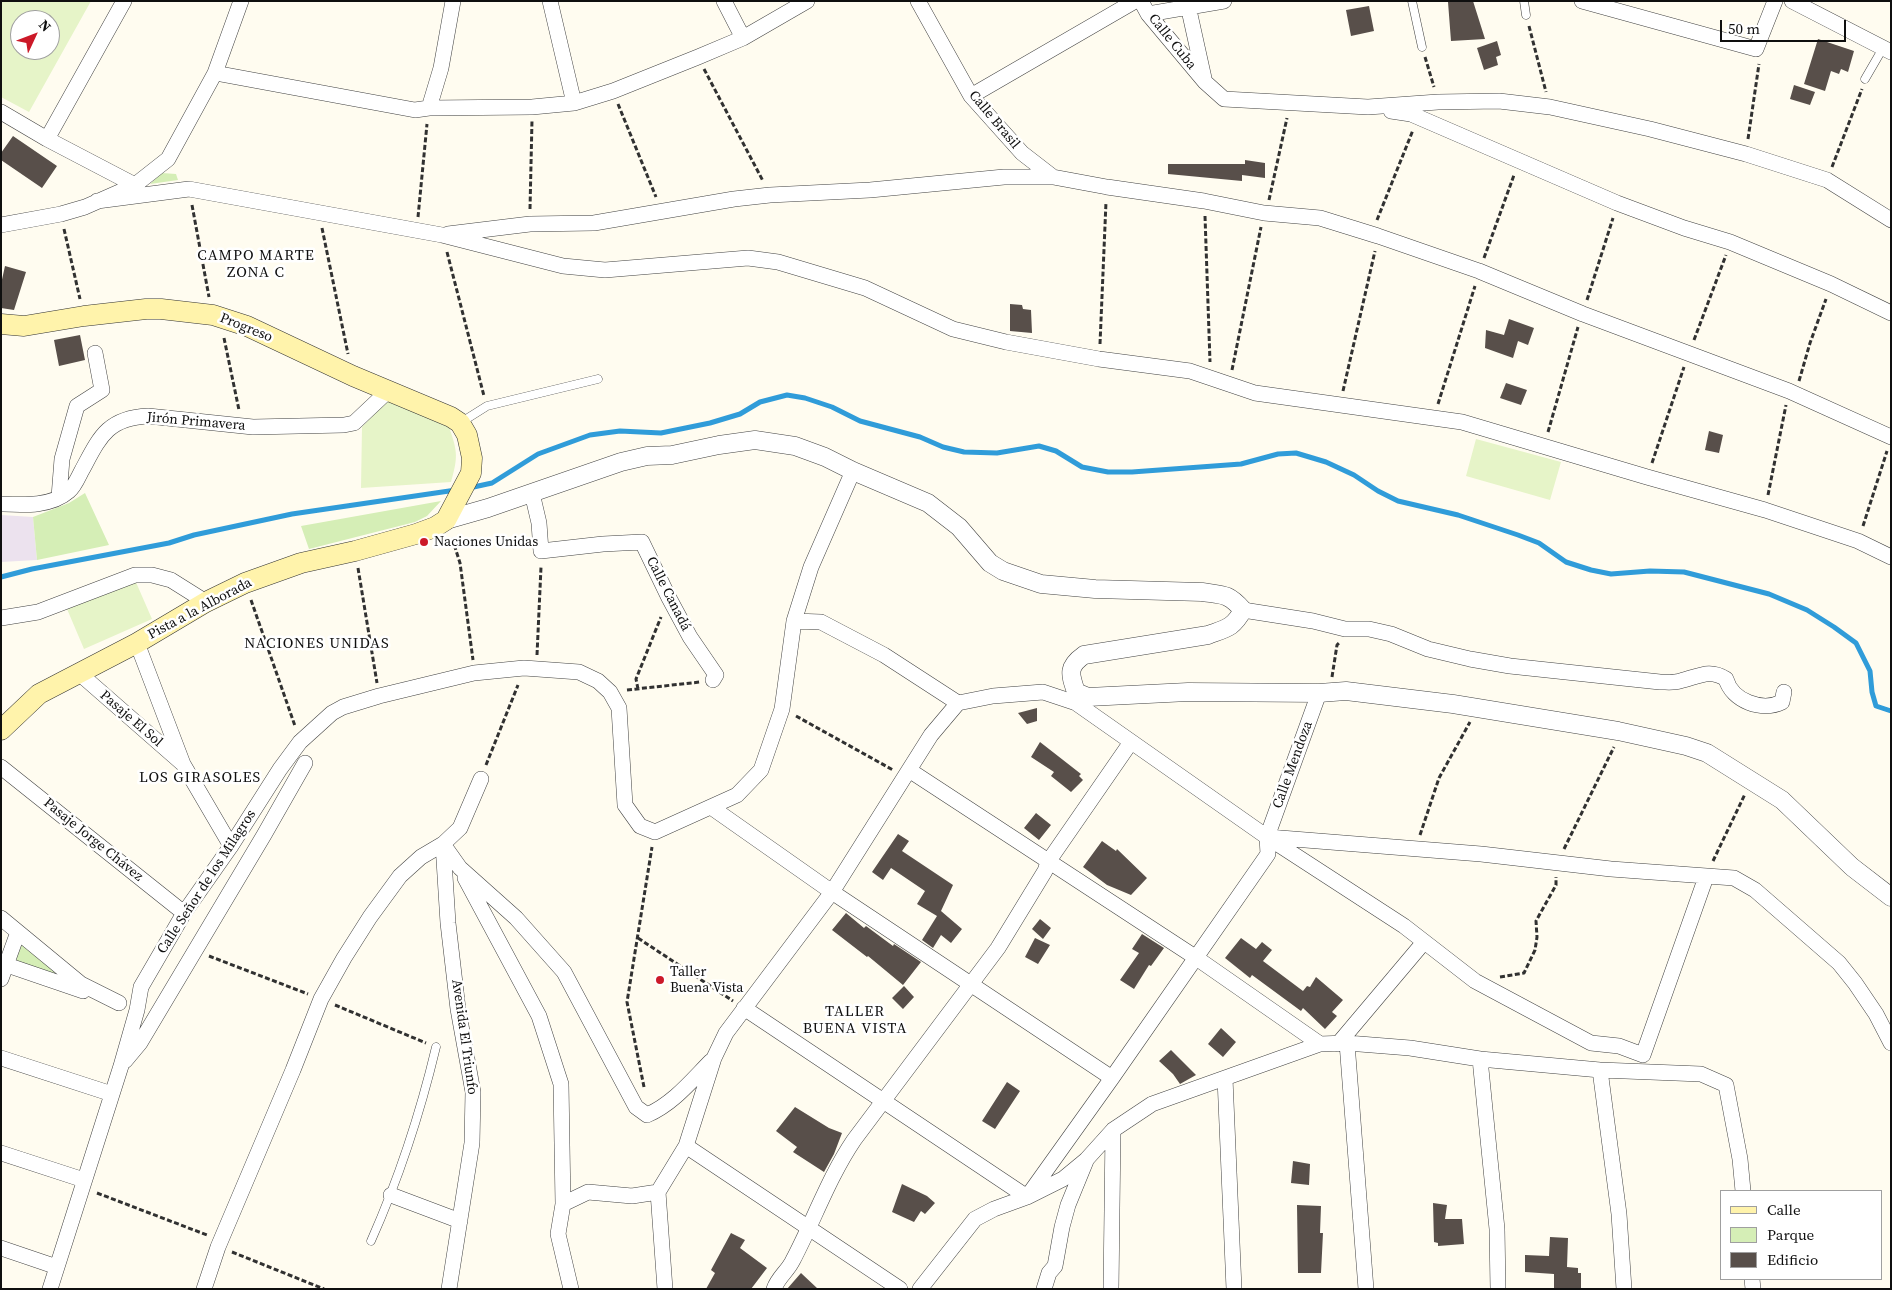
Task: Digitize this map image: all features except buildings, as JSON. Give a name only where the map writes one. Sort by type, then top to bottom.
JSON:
[{"type":"main road","name":"Progreso","points":[[1,324],[24,326],[84,316],[161,309],[216,316],[247,326],[353,376],[438,410],[464,429]]},
{"type":"main road","points":[[446,520],[471,473],[472,458],[464,429]]},
{"type":"main road","name":"Pista a la Alborada","points":[[1,730],[39,694],[137,643],[206,602],[245,582],[301,563],[355,551],[416,534],[435,527],[446,520]]},
{"type":"street","points":[[47,139],[124,1]]},
{"type":"street","points":[[1,226],[61,214],[85,207],[135,185],[168,159],[215,73],[241,1]]},
{"type":"street","points":[[429,108],[441,68],[452,1]]},
{"type":"street","points":[[550,1],[574,103]]},
{"type":"street","points":[[724,1],[743,38]]},
{"type":"street","points":[[215,73],[415,110],[429,108],[532,107],[574,103],[613,91],[698,58],[743,38],[807,1]]},
{"type":"street","name":"Calle Brasil","points":[[918,1],[971,96],[1022,153],[1052,177]]},
{"type":"street","points":[[971,96],[1135,1]]},
{"type":"street","points":[[1145,7],[1224,1]]},
{"type":"street","points":[[1582,1],[1756,49],[1775,1]]},
{"type":"street","points":[[1792,1],[1888,45]]},
{"type":"street","points":[[1187,4],[1205,82]]},
{"type":"street","name":"Calle Cuba","points":[[1145,7],[1205,82],[1224,99],[1368,107]]},
{"type":"street","points":[[1368,107],[1438,102],[1499,101],[1550,107],[1650,129],[1746,154],[1827,180],[1891,220]]},
{"type":"street","points":[[1368,107],[1411,114],[1617,203],[1684,228],[1730,242],[1831,284],[1891,313]]},
{"type":"street","points":[[1,112],[47,139],[135,185]]},
{"type":"street","points":[[442,235],[476,229],[530,224],[594,223],[734,199],[770,195],[870,190],[1004,177],[1052,177],[1204,201],[1264,213],[1320,218],[1375,235],[1479,270],[1583,314],[1792,393],[1889,443]]},
{"type":"street","points":[[97,201],[189,189],[442,235],[563,266],[605,270],[748,258],[778,262],[865,288],[953,330],[1099,359],[1190,371],[1256,393],[1462,422],[1765,510],[1858,541],[1891,556]]},
{"type":"street","points":[[1,504],[34,504],[55,500],[59,497],[62,458],[77,406],[102,390],[95,353]]},
{"type":"street","name":"Jirón Primavera","points":[[59,497],[69,491],[94,447],[105,433],[120,421],[148,416],[242,426],[333,426],[354,423],[388,391]]},
{"type":"street","points":[[446,520],[622,462],[647,456],[672,455],[754,440],[795,446],[825,457],[928,503],[959,527],[990,563],[1004,572],[1041,584],[1095,589],[1211,593],[1233,598],[1243,610],[1350,629],[1391,634],[1428,649],[1510,666],[1660,682],[1678,682],[1704,674],[1717,673],[1726,679],[1729,688],[1741,699],[1762,706],[1773,707],[1782,702],[1784,692]]},
{"type":"street","points":[[610,692],[619,708],[625,805],[640,826],[655,832],[737,795],[761,770],[782,709],[794,621],[811,567],[853,471]]},
{"type":"street","points":[[532,493],[539,523],[541,551]]},
{"type":"street","name":"Calle Canadá","points":[[541,551],[642,542],[690,637],[716,676],[713,680]]},
{"type":"street","points":[[1,618],[38,612],[135,575],[152,575],[170,580],[206,602]]},
{"type":"street","points":[[1243,610],[1236,622],[1227,628],[1208,634],[1084,655],[1074,662],[1070,675],[1076,692],[1088,698],[1188,692],[1346,691],[1478,708],[1621,732],[1686,746],[1706,753],[1782,800],[1852,867],[1891,897]]},
{"type":"street","points":[[794,621],[820,622],[884,655],[958,703]]},
{"type":"street","name":"Pasaje El Sol","points":[[137,643],[183,764],[230,846]]},
{"type":"street","name":"Calle Señor de los Milagros","points":[[50,1289],[121,1066],[137,1010],[141,987],[184,913],[300,742],[332,713],[343,707],[474,672],[530,668],[579,672],[598,681],[610,692]]},
{"type":"street","name":"Pasaje El Sol","points":[[78,673],[183,764]]},
{"type":"street","points":[[664,1289],[658,1192],[686,1146],[714,1058],[726,1033],[832,892],[931,735],[958,703],[1018,693],[1043,692],[1076,704],[1267,837],[1404,926],[1474,981],[1591,1043],[1619,1046],[1643,1055],[1706,877]]},
{"type":"street","points":[[1060,698],[1076,692]]},
{"type":"street","name":"Calle Mendoza","points":[[1027,1197],[1268,854],[1267,837],[1324,692]]},
{"type":"street","points":[[774,1289],[777,1282],[792,1263],[839,1162],[998,948],[1045,872],[1048,862],[1132,742]]},
{"type":"street","points":[[121,1066],[140,1043],[264,835],[304,763]]},
{"type":"street","name":"Pasaje Jorge Chávez","points":[[1,767],[184,913]]},
{"type":"street","points":[[907,773],[1195,957],[1320,1044]]},
{"type":"street","points":[[204,1289],[218,1246],[321,999],[370,917],[400,876],[421,857],[443,844],[460,828],[481,780]]},
{"type":"street","points":[[711,807],[832,892],[1112,1078]]},
{"type":"street","points":[[1267,837],[1558,862],[1611,869],[1734,878],[1755,890],[1839,963],[1876,1014],[1891,1043]]},
{"type":"street","points":[[443,844],[460,868],[539,1016],[561,1084],[563,1204],[558,1234],[571,1289]]},
{"type":"street","name":"Avenida El Triunfo","points":[[443,844],[448,923],[456,990],[474,1092],[472,1143],[449,1289]]},
{"type":"street","points":[[460,868],[516,918],[564,972],[636,1107],[647,1115],[658,1110],[678,1094],[714,1058]]},
{"type":"street","points":[[1,918],[81,984],[137,1010]]},
{"type":"street","points":[[18,932],[3,969],[119,1002]]},
{"type":"street","points":[[1366,1289],[1343,1043],[1424,942]]},
{"type":"street","points":[[744,1008],[1027,1197]]},
{"type":"street","points":[[920,1289],[975,1219],[1063,1179],[1086,1160],[1113,1130],[1152,1104],[1320,1044],[1343,1043],[1410,1048],[1480,1059],[1600,1070],[1700,1074],[1726,1085],[1740,1159],[1743,1190]]},
{"type":"street","points":[[1,1058],[112,1094]]},
{"type":"street","points":[[1480,1059],[1497,1229],[1498,1289]]},
{"type":"street","points":[[1600,1070],[1619,1214],[1624,1289]]},
{"type":"street","points":[[1225,1078],[1234,1289]]},
{"type":"street","points":[[1111,1289],[1113,1130]]},
{"type":"street","points":[[686,1146],[900,1289]]},
{"type":"street","points":[[1,1154],[84,1180]]},
{"type":"street","points":[[1044,1289],[1049,1274],[1055,1266],[1068,1206],[1086,1160]]},
{"type":"street","points":[[563,1204],[588,1192],[632,1196],[658,1192]]},
{"type":"street","points":[[392,1195],[460,1220]]},
{"type":"street","points":[[1,1248],[57,1266]]},
{"type":"lane","points":[[1412,1],[1422,47]]},
{"type":"lane","points":[[1524,1],[1526,15]]},
{"type":"lane","points":[[1865,79],[1888,45]]},
{"type":"lane","points":[[464,429],[487,406],[598,379]]},
{"type":"lane","points":[[371,1241],[392,1195],[419,1116],[436,1047]]},
{"type":"path","points":[[1526,15],[1550,107]]},
{"type":"path","points":[[1422,47],[1438,102]]},
{"type":"path","points":[[1746,154],[1759,62],[1756,49]]},
{"type":"path","points":[[698,58],[770,195]]},
{"type":"path","points":[[1827,180],[1865,79]]},
{"type":"path","points":[[613,91],[662,211]]},
{"type":"path","points":[[1229,383],[1264,213],[1269,200],[1290,104]]},
{"type":"path","points":[[530,224],[532,107]]},
{"type":"path","points":[[417,230],[429,108]]},
{"type":"path","points":[[1339,405],[1375,235],[1418,118]]},
{"type":"path","points":[[1434,418],[1479,270],[1519,160]]},
{"type":"path","points":[[1099,359],[1107,187]]},
{"type":"path","points":[[189,189],[242,426]]},
{"type":"path","points":[[1204,201],[1211,377]]},
{"type":"path","points":[[319,212],[353,376]]},
{"type":"path","points":[[61,214],[84,316]]},
{"type":"path","points":[[442,235],[487,406]]},
{"type":"path","points":[[1647,477],[1730,242]]},
{"type":"path","points":[[1765,510],[1792,393],[1831,284]]},
{"type":"path","points":[[1858,541],[1889,443]]},
{"type":"path","points":[[446,520],[460,564],[474,672]]},
{"type":"path","points":[[355,551],[379,696]]},
{"type":"path","points":[[481,780],[530,668],[541,551]]},
{"type":"path","points":[[245,582],[300,742]]},
{"type":"path","points":[[638,689],[636,679],[669,598]]},
{"type":"path","points":[[1324,692],[1337,645],[1350,629]]},
{"type":"path","points":[[610,692],[713,680]]},
{"type":"path","points":[[1414,849],[1439,778],[1478,708]]},
{"type":"path","points":[[782,709],[907,773]]},
{"type":"path","points":[[1474,981],[1524,973],[1535,950],[1537,937],[1536,921],[1556,885],[1558,862],[1621,732]]},
{"type":"path","points":[[1706,877],[1752,780]]},
{"type":"path","points":[[636,1107],[642,1100],[645,1088],[627,1002],[655,832]]},
{"type":"path","points":[[638,938],[744,1008]]},
{"type":"path","points":[[84,1180],[92,1191],[212,1237],[218,1246],[324,1289]]},
{"type":"shaded area","points":[[1,515],[33,517],[37,560],[1,562]]},
{"type":"green space","points":[[1,1],[91,1],[60,56],[60,10],[10,10],[10,60],[58,60],[29,112],[1,97]]},
{"type":"green space","points":[[162,173],[176,174],[178,180],[150,184]]},
{"type":"green space","points":[[388,400],[448,424],[456,453],[451,482],[361,488],[362,427]]},
{"type":"green space","points":[[1476,439],[1561,462],[1550,500],[1466,476]]},
{"type":"green space","points":[[85,493],[109,545],[37,560],[33,517],[69,503]]},
{"type":"green space","points":[[441,501],[427,516],[415,522],[309,549],[301,526]]},
{"type":"green space","points":[[135,580],[152,619],[84,649],[67,609]]},
{"type":"green space","points":[[23,941],[67,979],[15,963]]},
{"type":"waterway","points":[[469,488],[492,483],[538,454],[590,435],[620,431],[661,433],[710,423],[740,414],[760,402],[787,395],[805,398],[832,407],[860,421],[920,437],[943,447],[964,452],[997,453],[1039,446],[1056,451],[1082,467],[1108,472],[1241,464],[1278,454],[1296,453],[1326,462],[1354,475],[1378,491],[1398,501],[1458,515],[1518,535],[1539,543],[1566,562],[1591,570],[1611,574],[1650,571],[1684,572],[1769,594],[1807,610],[1856,643],[1870,671],[1872,692],[1876,706],[1891,711]]},
{"type":"waterway","points":[[1,577],[32,569],[169,543],[194,535],[292,514],[456,490]]},
{"type":"place","name":"Naciones Unidas","points":[[424,542]]},
{"type":"place","name":"Taller Buena Vista","points":[[660,980]]},
{"type":"district","name":"CAMPO MARTE ZONA C","points":[[256,264]]},
{"type":"district","name":"NACIONES UNIDAS","points":[[317,644]]},
{"type":"district","name":"LOS GIRASOLES","points":[[200,778]]},
{"type":"district","name":"TALLER BUENA VISTA","points":[[855,1020]]}]
